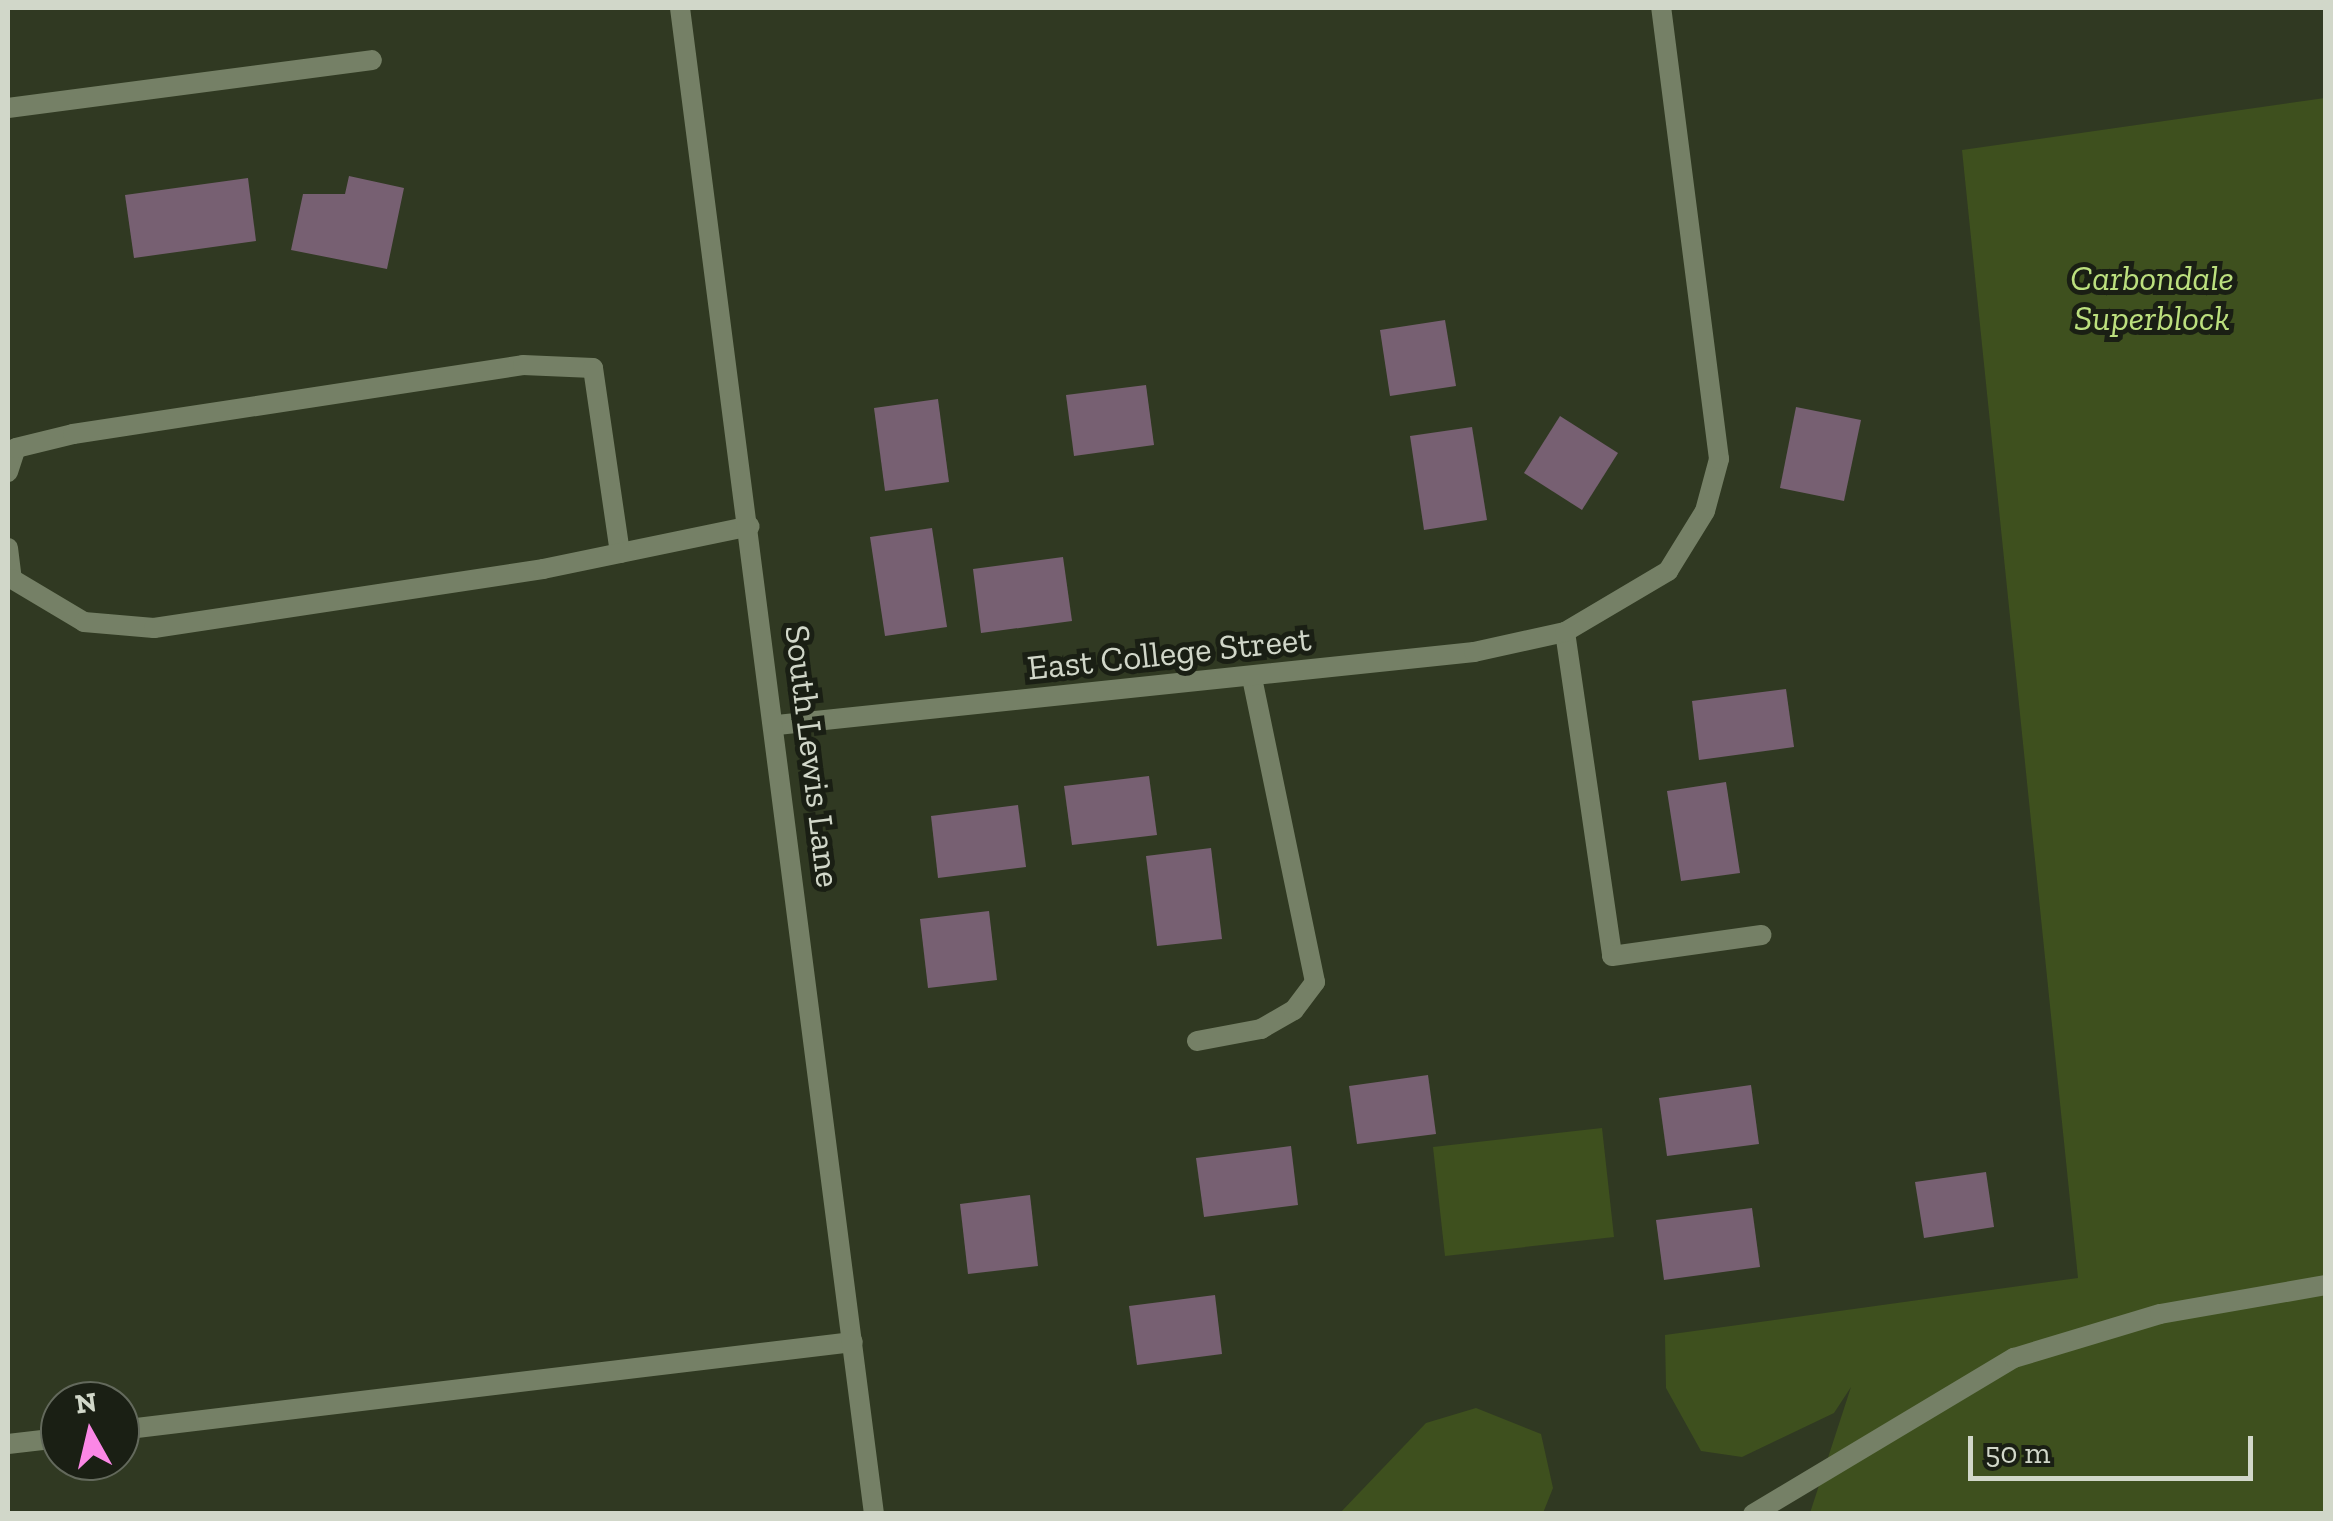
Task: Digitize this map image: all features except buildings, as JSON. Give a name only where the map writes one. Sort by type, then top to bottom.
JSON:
[{"type":"street","name":"South Lewis Lane","points":[[680,8],[777,726],[874,1514]]},
{"type":"street","points":[[1661,8],[1719,459],[1705,510],[1668,571],[1566,632],[1612,956],[1762,935]]},
{"type":"street","points":[[8,108],[372,60]]},
{"type":"street","points":[[8,472],[16,448],[73,434],[523,365],[593,368],[620,553]]},
{"type":"street","points":[[8,548],[12,580],[84,622],[154,628],[620,553],[750,526]]},
{"type":"street","name":"East College Street","points":[[777,726],[1252,677],[1566,632]]},
{"type":"street","points":[[1197,1041],[1261,1029],[1294,1010],[1314,982],[1252,677]]},
{"type":"street","points":[[1753,1514],[2014,1358],[2160,1314],[2326,1285]]},
{"type":"street","points":[[140,1428],[854,1342]]},
{"type":"street","points":[[8,1444],[40,1440]]},
{"type":"green space","name":"Carbondale Superblock","points":[[2325,98],[2325,1513],[1810,1513],[1851,1387],[1834,1413],[1742,1457],[1701,1451],[1666,1388],[1665,1335],[2078,1278],[1962,150]]},
{"type":"green space","points":[[1602,1128],[1614,1237],[1445,1256],[1433,1147]]},
{"type":"green space","points":[[1476,1408],[1541,1434],[1553,1488],[1543,1513],[1340,1513],[1426,1423]]}]
